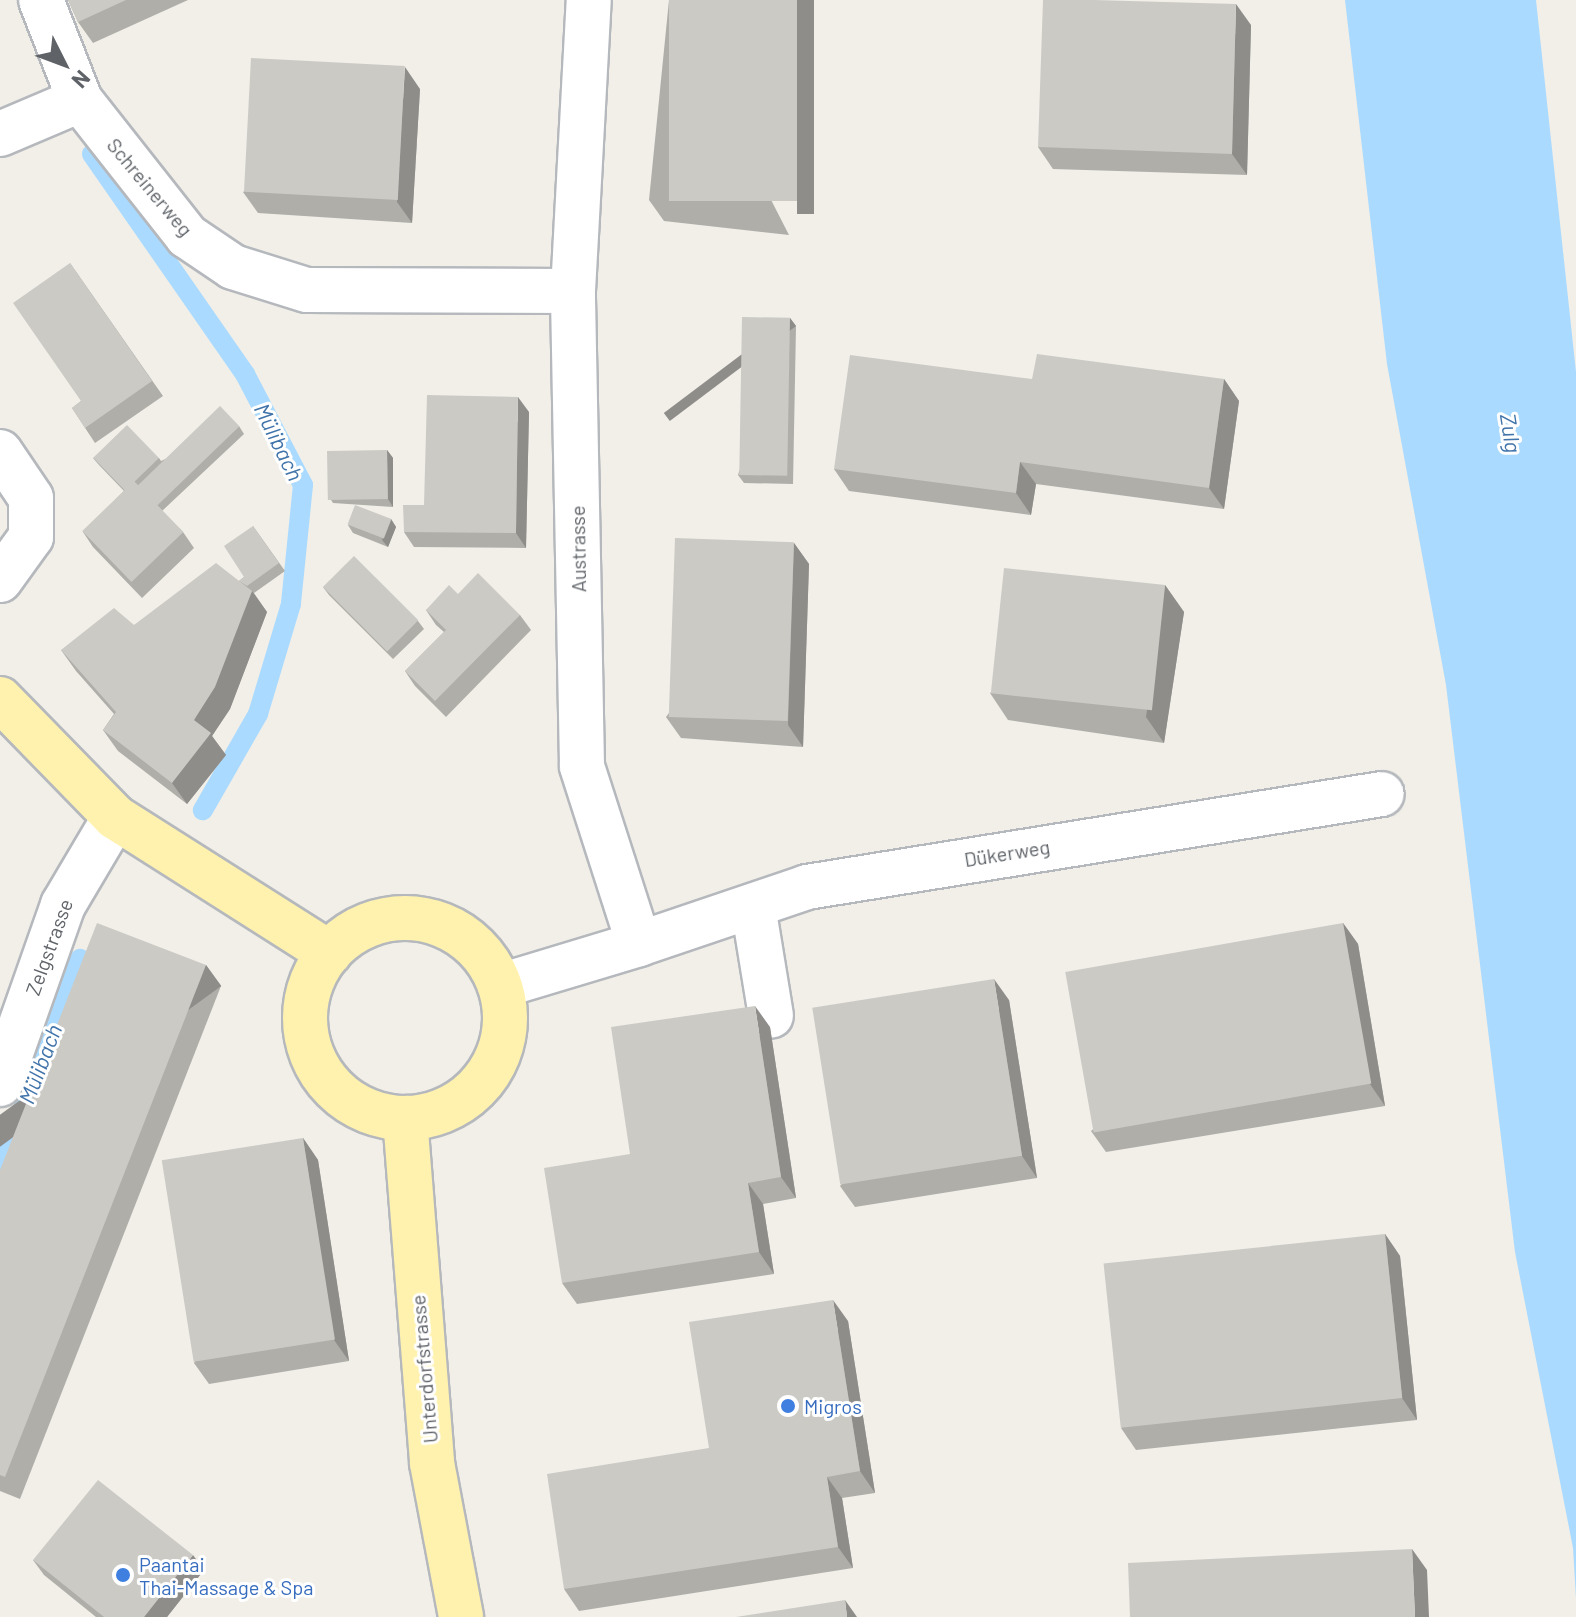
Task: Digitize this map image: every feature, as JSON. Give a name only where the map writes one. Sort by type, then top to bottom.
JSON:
[{"type":"main road","points":[[0,699],[115,817],[329,953]]},
{"type":"main road","points":[[424,919],[472,942],[500,986],[506,1018],[487,1077],[436,1114],[405,1118],[351,1103],[314,1060],[306,1005],[329,953],[372,923],[424,919]]},
{"type":"main road","name":"Unterdorfstrasse","points":[[405,1118],[431,1450],[461,1617]]},
{"type":"street","name":"Schreinerweg","points":[[41,0],[80,100],[187,236],[233,267],[307,290],[573,291]]},
{"type":"street","name":"Austrasse","points":[[589,0],[573,291],[582,766],[639,944]]},
{"type":"street","points":[[0,134],[80,100]]},
{"type":"street","points":[[0,452],[31,498],[31,537],[0,580]]},
{"type":"street","name":"Dükerweg","points":[[639,944],[807,887],[1382,794]]},
{"type":"street","name":"Zelgstrasse","points":[[0,1084],[63,905],[115,817]]},
{"type":"street","points":[[753,906],[771,1016]]},
{"type":"street","points":[[500,986],[639,944]]},
{"type":"water","name":"Zulg","points":[[1345,0],[1536,0],[1576,372],[1576,1598],[1573,1548],[1515,1252],[1446,685],[1387,364]]},
{"type":"building","points":[[68,0],[126,0],[78,22]]},
{"type":"building","points":[[669,0],[797,0],[797,201],[669,201]]},
{"type":"building","points":[[1043,0],[1236,4],[1232,154],[1038,147]]},
{"type":"building","points":[[251,58],[405,66],[398,200],[244,192]]},
{"type":"building","points":[[70,263],[152,381],[85,428],[72,408],[81,401],[13,303]]},
{"type":"building","points":[[742,317],[790,318],[787,476],[739,475]]},
{"type":"building","points":[[1037,354],[1224,379],[1209,488],[1020,462],[1016,493],[834,469],[850,355],[1032,379]]},
{"type":"building","points":[[427,395],[518,397],[516,533],[404,532],[403,505],[424,505]]},
{"type":"building","points":[[220,406],[239,426],[157,506],[137,486]]},
{"type":"building","points":[[127,425],[159,458],[125,491],[93,458]]},
{"type":"building","points":[[387,450],[388,499],[328,500],[327,451]]},
{"type":"building","points":[[134,481],[183,532],[132,582],[82,531]]},
{"type":"building","points":[[355,505],[391,519],[384,539],[347,525]]},
{"type":"building","points":[[253,526],[279,563],[247,586],[239,581],[244,577],[224,546]]},
{"type":"building","points":[[675,538],[794,542],[788,721],[669,717]]},
{"type":"building","points":[[354,556],[418,620],[387,651],[323,587]]},
{"type":"building","points":[[216,563],[252,591],[215,687],[194,720],[211,733],[172,783],[103,730],[116,712],[61,650],[114,608],[134,625]]},
{"type":"building","points":[[1004,568],[1165,585],[1152,710],[991,693]]},
{"type":"building","points":[[478,573],[520,615],[435,701],[405,671],[446,630],[426,610],[449,585],[458,594]]},
{"type":"building","points":[[97,923],[206,965],[5,1477],[0,1475],[0,1170]]},
{"type":"building","points":[[1343,923],[1371,1084],[1094,1132],[1065,972]]},
{"type":"building","points":[[994,979],[1022,1156],[840,1185],[812,1008]]},
{"type":"building","points":[[755,1006],[781,1177],[748,1183],[759,1252],[562,1283],[544,1168],[630,1154],[611,1027]]},
{"type":"building","points":[[303,1138],[335,1339],[194,1362],[162,1160]]},
{"type":"building","points":[[1385,1234],[1402,1398],[1121,1428],[1104,1264]]},
{"type":"building","name":"Migros","points":[[833,1300],[860,1471],[827,1477],[838,1547],[564,1589],[547,1474],[709,1448],[689,1322]]},
{"type":"building","points":[[98,1480],[193,1555],[144,1617],[104,1617],[33,1560]]},
{"type":"building","points":[[1412,1549],[1415,1617],[1130,1617],[1128,1563]]},
{"type":"building","points":[[845,1600],[847,1617],[736,1617]]},
{"type":"waterway","name":"Mülibach","points":[[92,154],[245,374],[303,485],[291,604],[258,714],[203,810]]},
{"type":"waterway","name":"Mülibach","points":[[0,1170],[80,959]]},
{"type":"place","name":"Migros","points":[[788,1406]]},
{"type":"place","name":"Paantai Thai-Massage & Spa","points":[[123,1575]]}]
